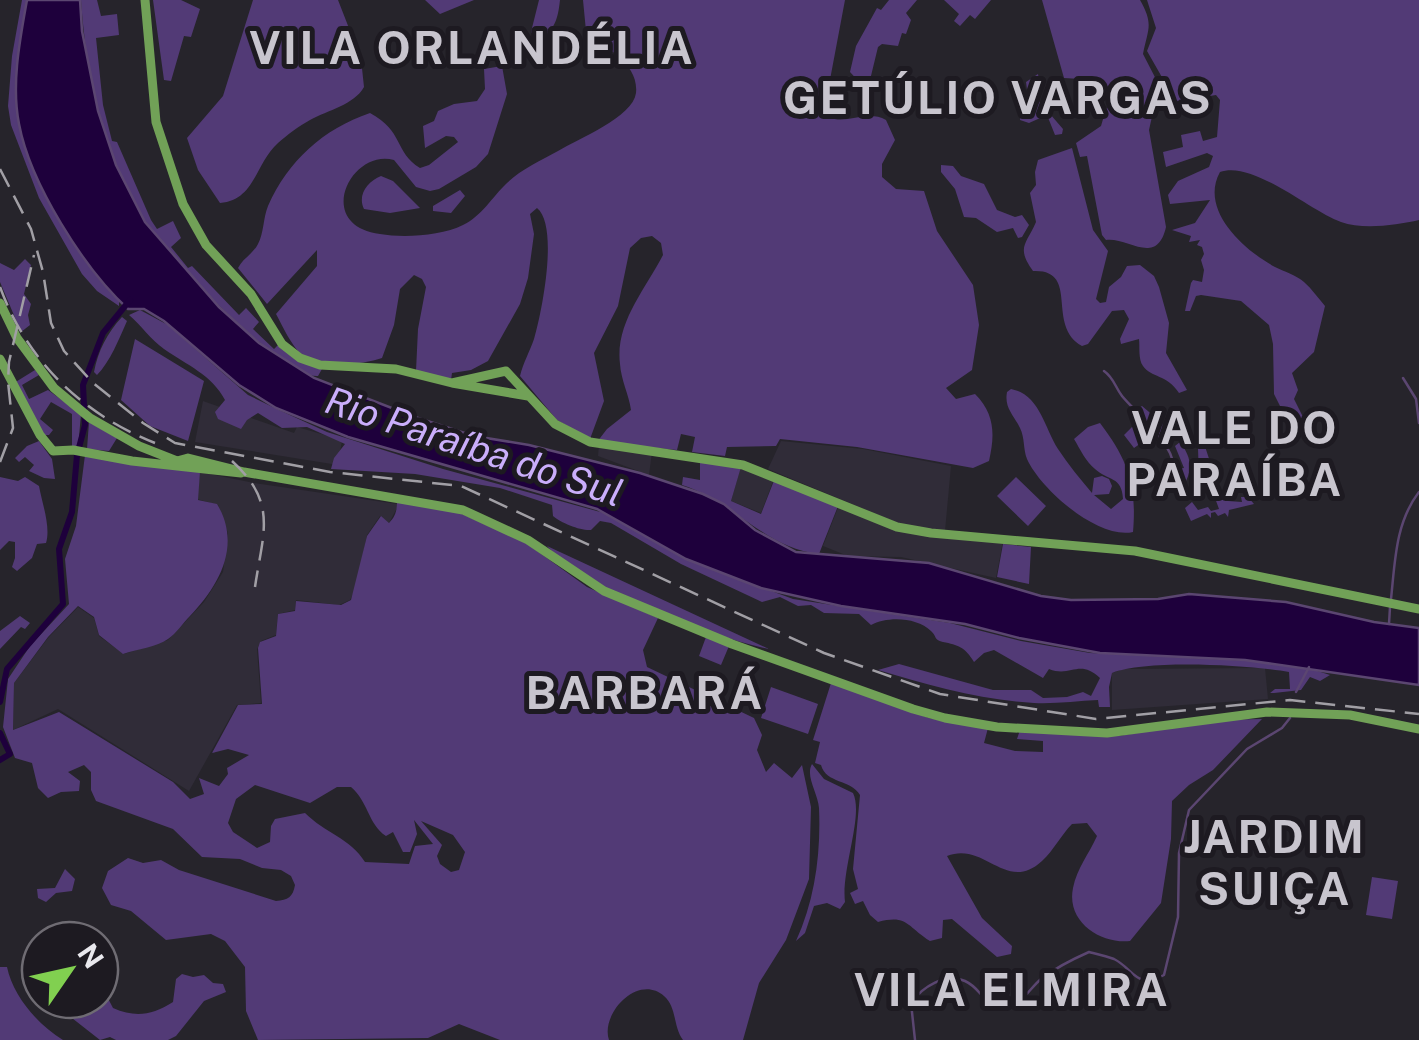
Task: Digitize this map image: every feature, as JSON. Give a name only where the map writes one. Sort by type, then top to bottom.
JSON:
[{"type":"main road","points":[[145,0],[156,122],[183,204],[206,246],[251,294],[280,342],[300,358],[320,366],[396,368],[452,383],[477,383],[525,394],[538,405]]},
{"type":"main road","points":[[0,303],[37,367],[72,406],[136,451]]},
{"type":"main road","points":[[0,358],[51,450],[111,456],[136,451],[463,510],[522,536],[604,591],[732,644],[944,718],[997,727],[1107,733],[1329,713],[1419,726]]},
{"type":"main road","points":[[477,383],[506,371],[555,424],[590,442],[753,468],[878,521],[914,532],[1102,546],[1419,609]]},
{"type":"shaded area","points":[[22,0],[27,0],[16,94],[25,149],[58,218],[119,300],[119,306],[97,291],[82,274],[39,198],[11,125],[8,106],[12,56]]},
{"type":"shaded area","points":[[81,0],[97,0],[101,16],[117,14],[119,35],[96,38],[103,105],[112,141],[117,142],[151,220],[157,229],[173,221],[181,238],[171,247],[188,268],[192,266],[239,315],[246,308],[259,322],[253,329],[274,349],[279,344],[322,369],[318,376],[300,372],[248,332],[179,265],[144,220],[107,142],[92,85]]},
{"type":"shaded area","points":[[153,0],[181,0],[200,9],[191,37],[184,36],[171,81],[164,80]]},
{"type":"shaded area","points":[[253,0],[338,0],[361,59],[364,87],[347,103],[285,137],[270,151],[248,188],[232,200],[220,203],[198,170],[187,138],[223,96]]},
{"type":"shaded area","points":[[425,0],[474,0],[440,14]]},
{"type":"shaded area","points":[[539,0],[560,0],[554,24],[537,40],[531,32]]},
{"type":"shaded area","points":[[583,0],[845,0],[829,85],[818,97],[818,110],[835,119],[869,116],[886,120],[895,140],[882,164],[882,177],[896,189],[924,191],[937,231],[973,285],[979,325],[972,370],[946,388],[956,399],[975,394],[986,409],[992,434],[989,461],[973,468],[857,447],[780,439],[776,446],[727,447],[725,456],[692,452],[695,437],[681,434],[677,450],[597,442],[631,410],[620,349],[627,321],[663,255],[661,243],[652,236],[641,238],[630,248],[618,306],[594,353],[604,401],[590,439],[557,420],[520,376],[534,339],[547,270],[547,232],[537,208],[530,214],[534,234],[520,304],[488,361],[471,370],[452,373],[451,380],[416,371],[426,287],[414,275],[400,289],[394,325],[382,358],[330,364],[298,351],[276,314],[317,266],[317,250],[267,304],[238,268],[258,244],[268,206],[297,161],[337,128],[370,113],[394,134],[412,162],[420,168],[429,165],[458,142],[446,136],[425,148],[423,126],[434,121],[438,111],[477,101],[485,89],[484,69],[502,66],[507,94],[488,154],[476,167],[430,191],[416,187],[394,160],[378,159],[364,165],[346,189],[348,217],[360,228],[400,236],[444,232],[463,225],[518,174],[603,126],[633,102],[636,82],[632,73],[586,31]]},
{"type":"shaded area","points":[[889,0],[917,0],[906,13],[911,20],[906,34],[902,33],[898,46],[878,47],[870,80],[863,86],[850,72],[856,46],[877,8],[881,10]]},
{"type":"shaded area","points":[[944,0],[991,0],[975,19],[970,15],[960,26],[954,21],[959,14]]},
{"type":"shaded area","points":[[1042,0],[1140,0],[1144,8],[1149,27],[1143,54],[1159,85],[1149,130],[1166,227],[1156,245],[1141,247],[1106,240],[1102,235],[1087,156],[1080,157],[1076,143],[1101,126],[1106,109],[1113,102],[1099,84],[1064,78]]},
{"type":"shaded area","points":[[1147,0],[1419,0],[1419,220],[1380,226],[1341,222],[1265,180],[1233,170],[1220,172],[1215,186],[1220,214],[1238,239],[1263,260],[1301,280],[1325,306],[1314,352],[1292,373],[1298,390],[1294,399],[1303,417],[1295,424],[1290,446],[1284,439],[1288,422],[1274,394],[1269,325],[1241,301],[1201,295],[1196,296],[1190,311],[1185,311],[1191,283],[1202,282],[1204,254],[1197,245],[1200,240],[1189,242],[1191,236],[1172,230],[1195,223],[1210,200],[1170,204],[1168,195],[1178,181],[1209,167],[1213,156],[1207,153],[1166,167],[1163,152],[1183,147],[1181,135],[1200,131],[1203,141],[1217,137],[1220,100],[1216,95],[1178,101],[1164,96],[1163,79],[1147,51],[1156,28]]},
{"type":"shaded area","points":[[1038,74],[1041,92],[1037,99],[1063,129],[1062,134],[1055,135],[1047,115],[1029,123],[1020,120],[1021,100],[1028,97],[1026,82]]},
{"type":"shaded area","points":[[1072,148],[1093,230],[1108,251],[1096,299],[1106,302],[1109,287],[1127,266],[1140,265],[1154,276],[1169,323],[1166,353],[1187,390],[1179,393],[1169,382],[1146,370],[1140,360],[1139,339],[1121,344],[1129,319],[1124,310],[1112,311],[1088,344],[1082,346],[1065,325],[1056,279],[1033,271],[1028,263],[1024,251],[1036,222],[1030,193],[1036,185],[1038,160]]},
{"type":"shaded area","points":[[941,165],[953,166],[961,176],[984,184],[997,210],[1015,217],[1022,215],[1029,225],[1022,237],[1018,238],[1013,228],[997,232],[976,218],[964,217],[955,189],[941,172]]},
{"type":"shaded area","points":[[381,176],[393,181],[420,208],[390,213],[364,209],[365,189]]},
{"type":"shaded area","points":[[460,190],[465,196],[451,213],[433,211],[433,206]]},
{"type":"shaded area","points":[[25,259],[31,265],[24,294],[31,304],[30,325],[21,332],[0,282],[0,263],[14,270]]},
{"type":"shaded area","points":[[140,310],[168,325],[248,395],[327,432],[604,513],[681,557],[793,599],[950,623],[1090,653],[1251,661],[1305,667],[1330,675],[1320,681],[1310,677],[1301,690],[1270,693],[1290,689],[1289,672],[1250,667],[1149,666],[1112,673],[1110,707],[1099,707],[1098,700],[1042,703],[994,699],[878,670],[899,664],[993,690],[1031,690],[1043,698],[1083,692],[1091,696],[1100,678],[1086,669],[1049,669],[1043,678],[994,650],[974,662],[961,648],[938,640],[925,626],[902,619],[871,625],[859,614],[824,613],[811,605],[798,606],[780,597],[762,602],[681,564],[611,523],[600,521],[591,530],[577,528],[553,516],[552,505],[500,488],[415,474],[331,469],[345,444],[307,427],[282,428],[258,413],[241,429],[218,419],[215,412],[225,400],[220,391],[159,345],[129,315]]},
{"type":"shaded area","points":[[122,317],[127,321],[97,375],[94,372],[101,350]]},
{"type":"shaded area","points":[[135,339],[204,381],[188,441],[150,426],[121,400]]},
{"type":"shaded area","points":[[35,370],[39,375],[22,385],[29,399],[48,390],[81,414],[78,448],[72,448],[72,414],[51,402],[40,419],[53,430],[44,435],[14,383]]},
{"type":"shaded area","points":[[1007,392],[1021,392],[1035,405],[1058,449],[1092,493],[1094,478],[1109,479],[1109,494],[1094,495],[1111,509],[1123,499],[1120,486],[1092,466],[1074,439],[1100,423],[1118,449],[1132,487],[1133,532],[1119,532],[1088,521],[1045,485],[1027,459],[1022,432],[1008,407]]},
{"type":"shaded area","points":[[203,401],[294,433],[297,427],[342,440],[338,465],[195,442]]},
{"type":"shaded area","points":[[1142,406],[1162,423],[1164,434],[1154,434],[1134,448],[1124,435],[1135,424],[1135,410]]},
{"type":"shaded area","points":[[89,422],[117,438],[109,451],[87,449]]},
{"type":"shaded area","points":[[1198,425],[1215,477],[1207,487],[1198,479],[1194,427]]},
{"type":"shaded area","points":[[39,441],[52,459],[55,479],[29,471],[34,465],[25,457],[19,462],[15,458]]},
{"type":"shaded area","points":[[781,441],[863,449],[951,466],[945,531],[912,529],[768,469]]},
{"type":"shaded area","points":[[1180,442],[1189,459],[1188,475],[1183,487],[1170,483],[1161,492],[1169,470],[1184,468],[1175,446]]},
{"type":"shaded area","points":[[599,445],[652,452],[649,475],[598,456]]},
{"type":"shaded area","points":[[85,455],[200,472],[198,500],[217,504],[224,519],[227,550],[218,578],[171,637],[123,654],[99,635],[94,617],[78,606],[48,637],[14,683],[13,730],[59,712],[173,782],[190,799],[204,794],[199,778],[219,786],[228,774],[227,768],[249,755],[228,749],[212,753],[238,705],[262,704],[258,648],[260,642],[276,636],[278,614],[295,611],[296,601],[341,605],[351,600],[367,536],[381,516],[389,523],[392,520],[397,498],[449,508],[526,543],[587,587],[658,618],[643,650],[647,667],[754,718],[762,735],[757,750],[766,772],[774,763],[792,778],[802,765],[811,807],[809,879],[786,940],[759,983],[743,1040],[683,1040],[664,996],[654,990],[643,990],[623,1000],[616,1009],[610,1019],[609,1040],[500,1040],[459,1024],[428,1038],[258,1040],[246,1011],[245,967],[225,941],[211,934],[166,940],[131,911],[111,905],[102,888],[108,871],[128,858],[143,863],[161,860],[179,870],[276,901],[287,899],[293,892],[291,876],[240,859],[202,857],[173,829],[96,801],[91,790],[91,772],[84,765],[68,772],[80,781],[79,791],[48,798],[38,788],[32,763],[15,758],[3,727],[8,679],[30,646],[69,604],[65,559],[76,526]],"holes":[[[255,785],[310,803],[337,787],[351,787],[375,825],[386,836],[393,832],[403,852],[410,852],[417,834],[414,820],[433,844],[415,846],[409,864],[365,862],[352,847],[305,813],[275,819],[270,842],[257,848],[233,832],[228,823],[236,799]],[[421,821],[453,835],[465,852],[459,870],[451,872],[440,864],[437,856],[442,845]]]},
{"type":"shaded area","points":[[700,460],[741,467],[731,501],[761,514],[775,478],[838,506],[819,554],[782,543],[718,502],[682,485],[683,477],[700,480]]},
{"type":"shaded area","points":[[741,466],[774,479],[761,513],[731,501]]},
{"type":"shaded area","points":[[200,472],[397,504],[397,508],[389,523],[380,516],[367,535],[350,600],[339,605],[296,600],[295,610],[278,614],[276,635],[261,641],[257,649],[261,703],[237,705],[189,791],[58,709],[13,730],[14,683],[78,607],[94,618],[99,636],[124,654],[168,640],[204,602],[223,572],[228,533],[218,505],[197,499]]},
{"type":"shaded area","points":[[0,477],[18,481],[25,477],[39,486],[46,515],[46,543],[37,544],[32,558],[17,571],[12,567],[15,542],[9,541],[0,550]]},
{"type":"shaded area","points":[[1016,477],[1046,506],[1028,526],[997,496]]},
{"type":"shaded area","points":[[1224,496],[1228,501],[1242,502],[1241,497],[1248,497],[1254,504],[1229,510],[1228,517],[1215,512],[1211,518],[1207,514],[1191,521],[1185,508],[1192,502],[1198,510],[1208,507],[1211,511],[1219,509],[1215,498]]},
{"type":"shaded area","points":[[839,505],[885,525],[1003,541],[996,578],[901,557],[848,556],[823,546]]},
{"type":"shaded area","points":[[1003,544],[1031,547],[1029,584],[997,577]]},
{"type":"shaded area","points":[[547,546],[769,649],[651,610],[590,579]]},
{"type":"shaded area","points":[[20,616],[30,623],[0,649],[0,631]]},
{"type":"shaded area","points":[[706,637],[729,646],[721,665],[699,656]]},
{"type":"shaded area","points":[[1265,668],[1268,699],[1112,710],[1112,673],[1124,669]]},
{"type":"shaded area","points":[[831,683],[929,718],[988,728],[984,743],[1015,751],[1043,752],[1043,741],[1017,739],[1020,730],[1119,736],[1212,720],[1262,719],[1213,770],[1172,801],[1171,839],[1161,903],[1130,941],[1097,935],[1080,921],[1075,911],[1075,881],[1097,836],[1087,823],[1072,824],[1046,857],[1029,870],[1006,870],[973,855],[947,856],[982,918],[1012,946],[1011,954],[997,957],[952,919],[943,920],[942,938],[930,941],[902,921],[878,922],[863,901],[855,904],[850,893],[858,889],[853,869],[860,795],[815,763],[820,742],[813,740]]},
{"type":"shaded area","points":[[771,687],[818,704],[808,734],[761,718]]},
{"type":"shaded area","points":[[812,764],[824,779],[853,793],[856,815],[845,902],[840,909],[827,903],[814,906],[805,933],[796,941],[808,909],[818,859],[819,808],[810,774]]},
{"type":"shaded area","points":[[65,869],[75,879],[72,891],[56,893],[46,902],[38,898],[37,889],[55,888]]},
{"type":"shaded area","points":[[1372,877],[1398,881],[1392,919],[1366,915]]},
{"type":"shaded area","points":[[0,967],[7,967],[20,997],[20,1020],[39,1020],[63,1040],[0,1040]]},
{"type":"shaded area","points":[[182,974],[204,975],[213,983],[223,984],[226,992],[204,1001],[176,1036],[168,1040],[100,1040],[74,1020],[120,1020],[120,1010],[137,1014],[158,1010],[173,1002],[176,979]]},
{"type":"water","name":"Rio Paraíba do Sul","points":[[27,0],[80,0],[98,111],[116,165],[145,222],[219,307],[259,343],[314,378],[474,436],[529,445],[640,473],[703,494],[724,504],[755,530],[796,552],[929,563],[1041,596],[1071,600],[1158,599],[1189,594],[1286,602],[1419,628],[1419,685],[1245,660],[1100,653],[965,624],[841,606],[761,588],[686,559],[597,509],[348,437],[276,408],[239,385],[164,321],[144,309],[128,309],[94,272],[61,224],[34,172],[19,124],[16,77]]},
{"type":"waterway","points":[[0,702],[7,669],[63,604],[59,549],[72,512],[77,455],[85,425],[83,385],[103,333],[130,300]]},
{"type":"waterway","points":[[1104,371],[1161,438],[1172,457],[1172,469],[1157,493]]},
{"type":"waterway","points":[[1403,378],[1416,399],[1419,423]]},
{"type":"waterway","points":[[1391,599],[1401,530],[1419,492]]},
{"type":"waterway","points":[[1389,624],[1390,607]]},
{"type":"waterway","points":[[1296,692],[1309,667]]},
{"type":"waterway","points":[[915,1040],[911,1003],[942,980],[965,981],[985,999],[1004,1004],[1021,999],[1046,975],[1089,952],[1114,959],[1141,979],[1164,975],[1178,917],[1179,853],[1189,810],[1247,749],[1282,728],[1290,718]]},
{"type":"waterway","points":[[0,733],[10,754],[0,760]]},
{"type":"railway","points":[[0,169],[31,229],[51,323],[64,351],[93,383],[175,443],[330,472],[461,486],[824,653],[940,694],[1096,719],[1290,700],[1419,714]]},
{"type":"railway","points":[[0,462],[13,428],[9,362],[34,255]]},
{"type":"railway","points":[[0,287],[25,339],[60,382],[104,417],[155,443]]},
{"type":"railway","points":[[232,461],[247,476],[262,505],[263,534],[255,587]]},
{"type":"district","name":"VILA ORLANDÉLIA","points":[[472,48]]},
{"type":"district","name":"GETÚLIO VARGAS","points":[[998,98]]},
{"type":"district","name":"VALE DO PARAÍBA","points":[[1235,454]]},
{"type":"district","name":"BARBARÁ","points":[[645,693]]},
{"type":"district","name":"JARDIM SUIÇA","points":[[1275,863]]},
{"type":"district","name":"VILA ELMIRA","points":[[1012,990]]}]
